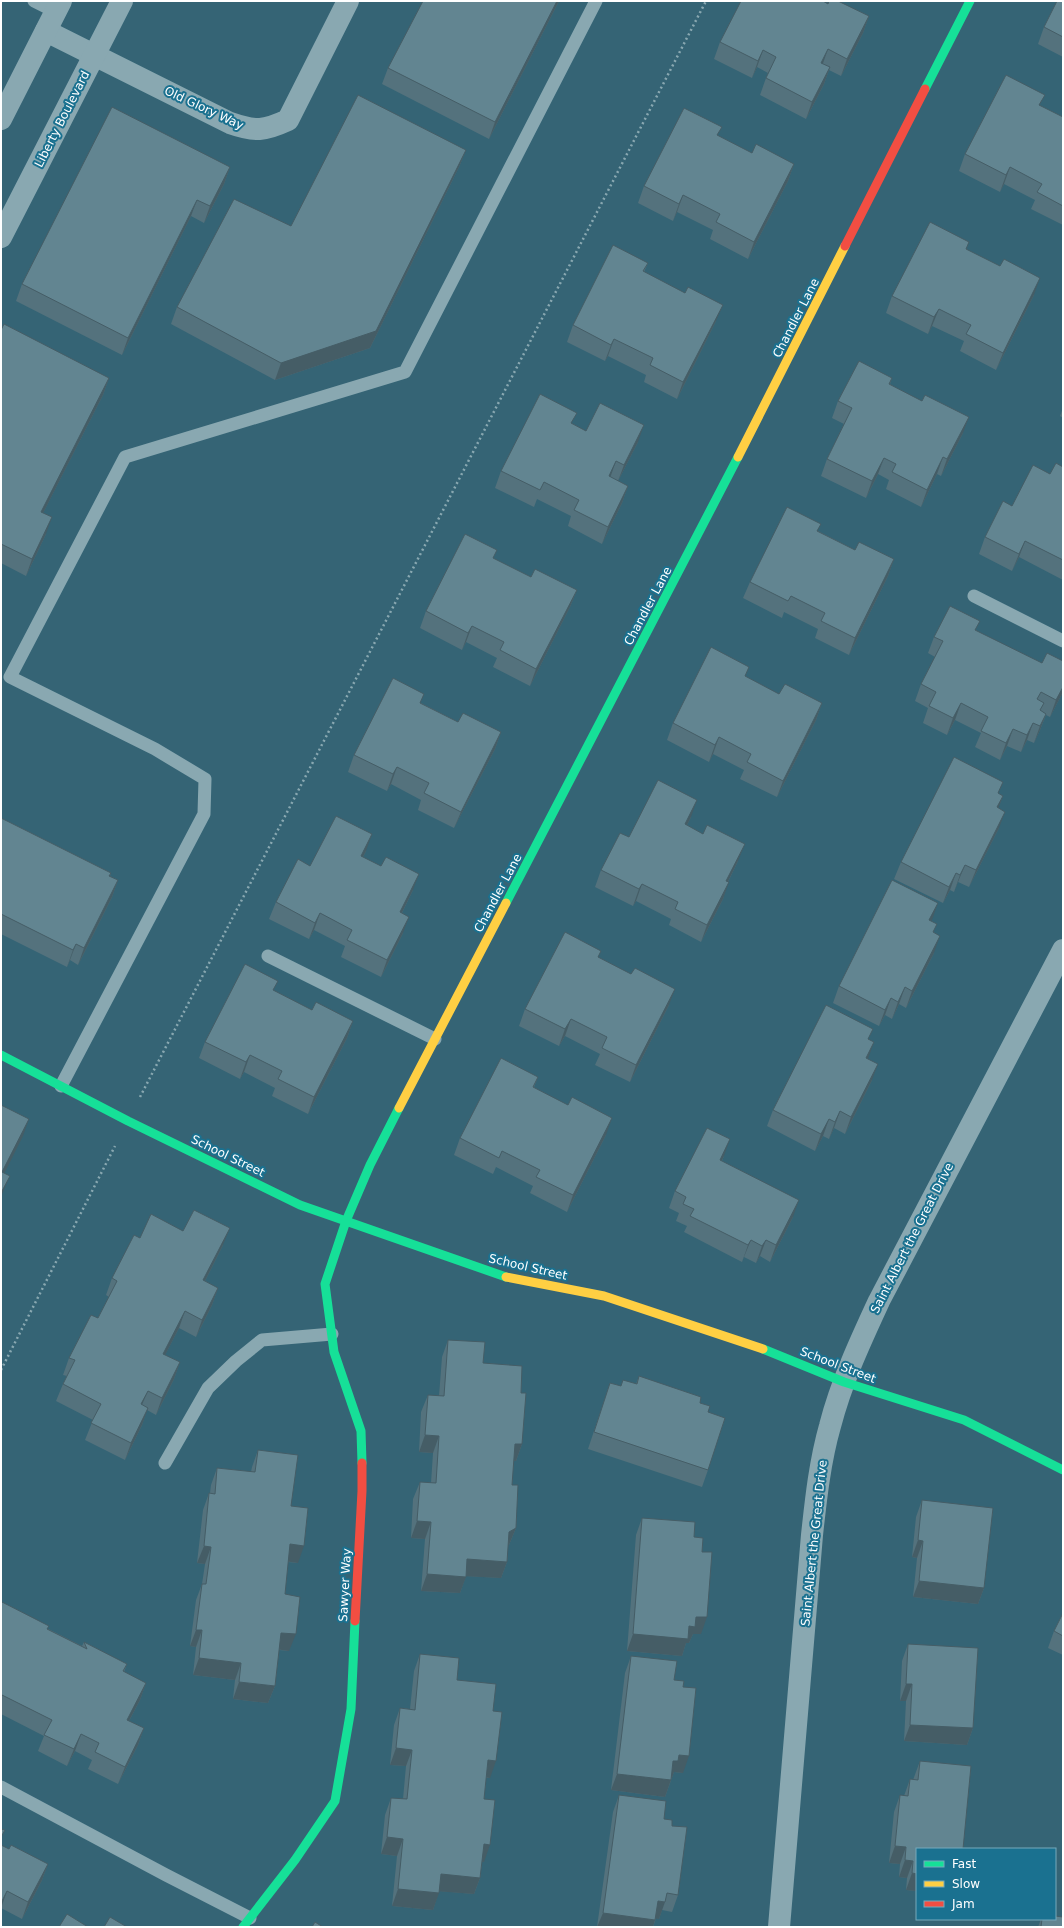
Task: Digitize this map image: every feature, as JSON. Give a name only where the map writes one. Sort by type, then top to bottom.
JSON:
[{"type":"street","name":"Liberty Boulevard","points":[[1,237],[122,1]]},
{"type":"street","name":"Old Glory Way","points":[[46,31],[230,123],[250,130],[271,128],[288,120],[348,1]]},
{"type":"street","name":"Chandler Lane","points":[[346,1221],[370,1165],[704,524],[970,1]]},
{"type":"street","points":[[1,119],[59,6]]},
{"type":"street","name":"Saint Albert the Great Drive","points":[[779,1927],[811,1550],[818,1483],[830,1426],[844,1382],[879,1301],[1063,950]]},
{"type":"street","name":"School Street","points":[[1,1055],[128,1121],[300,1205],[508,1277],[604,1296],[780,1355],[844,1382],[964,1420],[1063,1470]]},
{"type":"street","name":"Sawyer Way","points":[[247,1922],[295,1860],[335,1801],[351,1709],[362,1491],[361,1431],[334,1352],[325,1284],[346,1221]]},
{"type":"lane","points":[[34,1],[59,6]]},
{"type":"lane","points":[[61,1086],[204,814],[205,779],[156,749],[10,677],[124,457],[405,372],[596,1]]},
{"type":"lane","points":[[974,596],[1063,640]]},
{"type":"lane","points":[[268,956],[435,1039]]},
{"type":"lane","points":[[165,1463],[208,1388],[236,1361],[262,1340],[332,1334]]},
{"type":"lane","points":[[1,1787],[159,1872],[247,1922]]},
{"type":"path","points":[[1,1370],[706,1]]},
{"type":"building","points":[[423,1],[557,1],[495,122],[388,68]]},
{"type":"building","points":[[741,1],[823,1],[828,4],[829,1],[838,1],[869,16],[847,59],[828,49],[821,63],[830,67],[812,102],[766,78],[776,57],[763,50],[758,61],[720,42]]},
{"type":"building","points":[[1057,1],[1063,1],[1063,37],[1044,27]]},
{"type":"building","points":[[1006,75],[1045,95],[1039,105],[1063,117],[1063,206],[1037,192],[1042,184],[1010,167],[1006,175],[965,154]]},
{"type":"building","points":[[358,95],[466,150],[376,331],[281,363],[177,307],[234,199],[291,226]]},
{"type":"building","points":[[112,107],[230,167],[210,206],[197,200],[128,338],[22,284]]},
{"type":"building","points":[[684,108],[722,127],[717,135],[752,153],[756,144],[794,164],[754,242],[716,222],[720,214],[683,195],[679,204],[644,186]]},
{"type":"building","points":[[930,222],[969,242],[966,249],[1000,266],[1004,259],[1040,278],[1003,353],[966,334],[971,325],[939,309],[934,317],[892,296]]},
{"type":"building","points":[[613,245],[648,263],[643,271],[685,293],[688,287],[723,305],[683,382],[650,365],[653,358],[614,339],[611,345],[573,325]]},
{"type":"building","points":[[4,324],[109,378],[41,512],[52,517],[32,559],[1,544],[1,330]]},
{"type":"building","points":[[859,361],[892,378],[889,384],[922,401],[925,395],[969,417],[947,459],[943,457],[927,490],[892,472],[896,464],[884,458],[872,481],[827,459],[852,408],[838,401]]},
{"type":"building","points":[[540,394],[577,413],[571,423],[586,431],[600,403],[644,425],[624,465],[616,461],[609,476],[628,486],[608,527],[574,510],[579,500],[544,482],[540,490],[501,471]]},
{"type":"building","points":[[1056,463],[1063,467],[1063,560],[1025,541],[1019,554],[985,537],[1003,501],[1012,506],[1033,465],[1050,474]]},
{"type":"building","points":[[787,507],[821,524],[817,531],[855,550],[859,542],[894,559],[855,638],[821,621],[825,613],[791,596],[788,601],[750,582]]},
{"type":"building","points":[[465,534],[497,550],[493,558],[531,577],[535,569],[577,590],[536,669],[500,650],[504,642],[472,626],[468,633],[426,611]]},
{"type":"building","points":[[950,606],[980,621],[975,630],[1042,663],[1047,653],[1063,661],[1063,687],[1056,700],[1041,692],[1037,699],[1044,703],[1040,710],[1046,714],[1040,726],[1033,723],[1027,735],[1013,729],[1006,743],[981,731],[988,717],[961,703],[953,718],[929,706],[936,692],[921,684],[943,641],[934,637]]},
{"type":"building","points":[[711,647],[749,667],[745,676],[779,694],[785,684],[822,703],[783,781],[747,762],[751,754],[719,737],[715,745],[673,723]]},
{"type":"building","points":[[393,678],[424,694],[420,703],[458,722],[463,713],[501,732],[461,812],[424,793],[429,783],[397,767],[393,774],[354,755]]},
{"type":"building","points":[[954,757],[1003,782],[998,793],[1003,796],[997,807],[1005,812],[976,870],[965,865],[960,875],[956,873],[949,887],[901,862]]},
{"type":"building","points":[[658,780],[697,800],[685,824],[703,834],[707,825],[745,844],[726,881],[729,882],[707,925],[675,909],[678,902],[642,884],[639,889],[601,870],[620,833],[629,837]]},
{"type":"building","points":[[336,816],[372,834],[361,856],[381,866],[386,857],[419,874],[400,912],[409,917],[387,960],[347,940],[352,930],[320,913],[315,923],[276,902],[298,859],[310,866]]},
{"type":"building","points":[[1,818],[111,873],[109,876],[118,880],[84,948],[76,944],[73,950],[1,914]]},
{"type":"building","points":[[892,880],[938,903],[929,920],[937,924],[933,932],[940,936],[912,991],[905,987],[898,1002],[891,998],[885,1010],[839,986]]},
{"type":"building","points":[[565,932],[601,951],[598,957],[631,974],[635,968],[675,989],[636,1065],[602,1048],[607,1037],[571,1019],[565,1029],[525,1009]]},
{"type":"building","points":[[245,964],[278,981],[273,990],[312,1010],[316,1002],[353,1021],[314,1097],[278,1079],[282,1071],[250,1055],[246,1062],[205,1042]]},
{"type":"building","points":[[826,1005],[873,1029],[868,1039],[874,1042],[866,1058],[878,1064],[851,1117],[840,1111],[835,1122],[829,1119],[821,1134],[773,1110]]},
{"type":"building","points":[[501,1058],[538,1077],[533,1087],[568,1105],[572,1097],[612,1118],[573,1195],[536,1177],[540,1170],[502,1151],[499,1158],[460,1138]]},
{"type":"building","points":[[1,1105],[29,1119],[2,1172],[10,1176],[1,1193]]},
{"type":"building","points":[[707,1128],[730,1139],[720,1160],[799,1200],[776,1245],[766,1240],[762,1246],[751,1240],[748,1245],[690,1216],[694,1209],[683,1204],[686,1197],[675,1191]]},
{"type":"building","points":[[194,1210],[230,1228],[203,1280],[218,1288],[202,1320],[185,1311],[163,1354],[180,1362],[162,1398],[148,1391],[141,1404],[148,1408],[131,1443],[91,1423],[101,1404],[63,1384],[75,1360],[69,1358],[91,1315],[98,1318],[117,1281],[112,1278],[134,1235],[140,1238],[151,1214],[183,1231]]},
{"type":"building","points":[[448,1340],[485,1342],[483,1363],[522,1366],[521,1393],[526,1393],[522,1444],[515,1444],[512,1485],[518,1485],[516,1528],[509,1532],[507,1562],[467,1559],[466,1577],[427,1574],[431,1522],[417,1521],[420,1482],[436,1483],[439,1436],[425,1435],[428,1395],[444,1396]]},
{"type":"building","points":[[639,1376],[701,1397],[700,1403],[710,1406],[708,1412],[725,1418],[708,1470],[594,1432],[610,1383],[621,1386],[623,1380],[637,1384]]},
{"type":"building","points":[[258,1450],[298,1455],[291,1506],[308,1508],[304,1546],[290,1544],[285,1594],[300,1597],[296,1634],[281,1633],[275,1686],[239,1682],[241,1663],[199,1658],[202,1630],[196,1630],[202,1584],[206,1584],[211,1547],[204,1546],[209,1493],[215,1494],[217,1468],[255,1472]]},
{"type":"building","points":[[922,1500],[993,1508],[984,1588],[919,1581],[923,1541],[918,1540]]},
{"type":"building","points":[[642,1518],[695,1522],[694,1537],[703,1538],[702,1552],[712,1552],[707,1617],[696,1617],[695,1627],[689,1626],[688,1639],[633,1634]]},
{"type":"building","points":[[2,1602],[49,1626],[47,1629],[87,1649],[84,1642],[127,1664],[123,1671],[146,1683],[127,1720],[144,1728],[125,1767],[95,1752],[99,1743],[81,1734],[74,1749],[44,1735],[52,1720],[2,1695],[1,1697]]},
{"type":"building","points":[[1063,1613],[1063,1636],[1054,1631]]},
{"type":"building","points":[[908,1644],[978,1648],[973,1728],[910,1725],[912,1684],[906,1684]]},
{"type":"building","points":[[420,1654],[459,1658],[457,1680],[496,1684],[493,1711],[502,1712],[496,1761],[488,1760],[484,1799],[495,1800],[490,1845],[484,1844],[480,1878],[441,1874],[439,1893],[398,1889],[403,1839],[387,1837],[391,1798],[407,1799],[412,1750],[396,1748],[400,1708],[415,1710]]},
{"type":"building","points":[[631,1656],[677,1661],[674,1680],[684,1681],[683,1687],[696,1688],[689,1756],[679,1755],[678,1761],[673,1761],[671,1780],[617,1774]]},
{"type":"building","points":[[920,1761],[971,1766],[963,1848],[916,1848],[916,1874],[912,1873],[913,1861],[905,1860],[906,1847],[895,1846],[900,1795],[908,1796],[910,1779],[918,1780]]},
{"type":"building","points":[[619,1795],[666,1801],[664,1819],[672,1820],[672,1826],[687,1827],[678,1895],[667,1893],[665,1902],[658,1901],[655,1920],[603,1913]]},
{"type":"building","points":[[1,1829],[5,1830],[1,1837]]},
{"type":"building","points":[[1,1845],[9,1849],[11,1845],[48,1864],[28,1902],[7,1891],[1,1903]]},
{"type":"building","points":[[67,1914],[88,1927],[59,1927]]},
{"type":"building","points":[[1056,1916],[1063,1917],[1063,1927],[1041,1927],[1042,1920],[1056,1920]]},
{"type":"building","points":[[110,1917],[127,1927],[104,1927]]},
{"type":"building","points":[[315,1922],[323,1927],[312,1927]]},
{"type":"traffic: fast","points":[[925,89],[970,1]]},
{"type":"traffic: fast","points":[[506,903],[738,457]]},
{"type":"traffic: fast","points":[[1,1055],[128,1121],[300,1205],[506,1277]]},
{"type":"traffic: fast","points":[[362,1463],[361,1431],[334,1352],[325,1284],[346,1221],[370,1165],[399,1108]]},
{"type":"traffic: fast","points":[[763,1349],[844,1382],[964,1420],[1063,1470]]},
{"type":"traffic: fast","points":[[243,1927],[295,1860],[335,1801],[351,1709],[355,1621]]},
{"type":"traffic: slow","points":[[738,457],[845,246]]},
{"type":"traffic: slow","points":[[399,1108],[506,903]]},
{"type":"traffic: slow","points":[[506,1277],[604,1296],[763,1349]]},
{"type":"traffic: jam","points":[[845,246],[925,89]]},
{"type":"traffic: jam","points":[[355,1621],[362,1491],[362,1463]]}]
